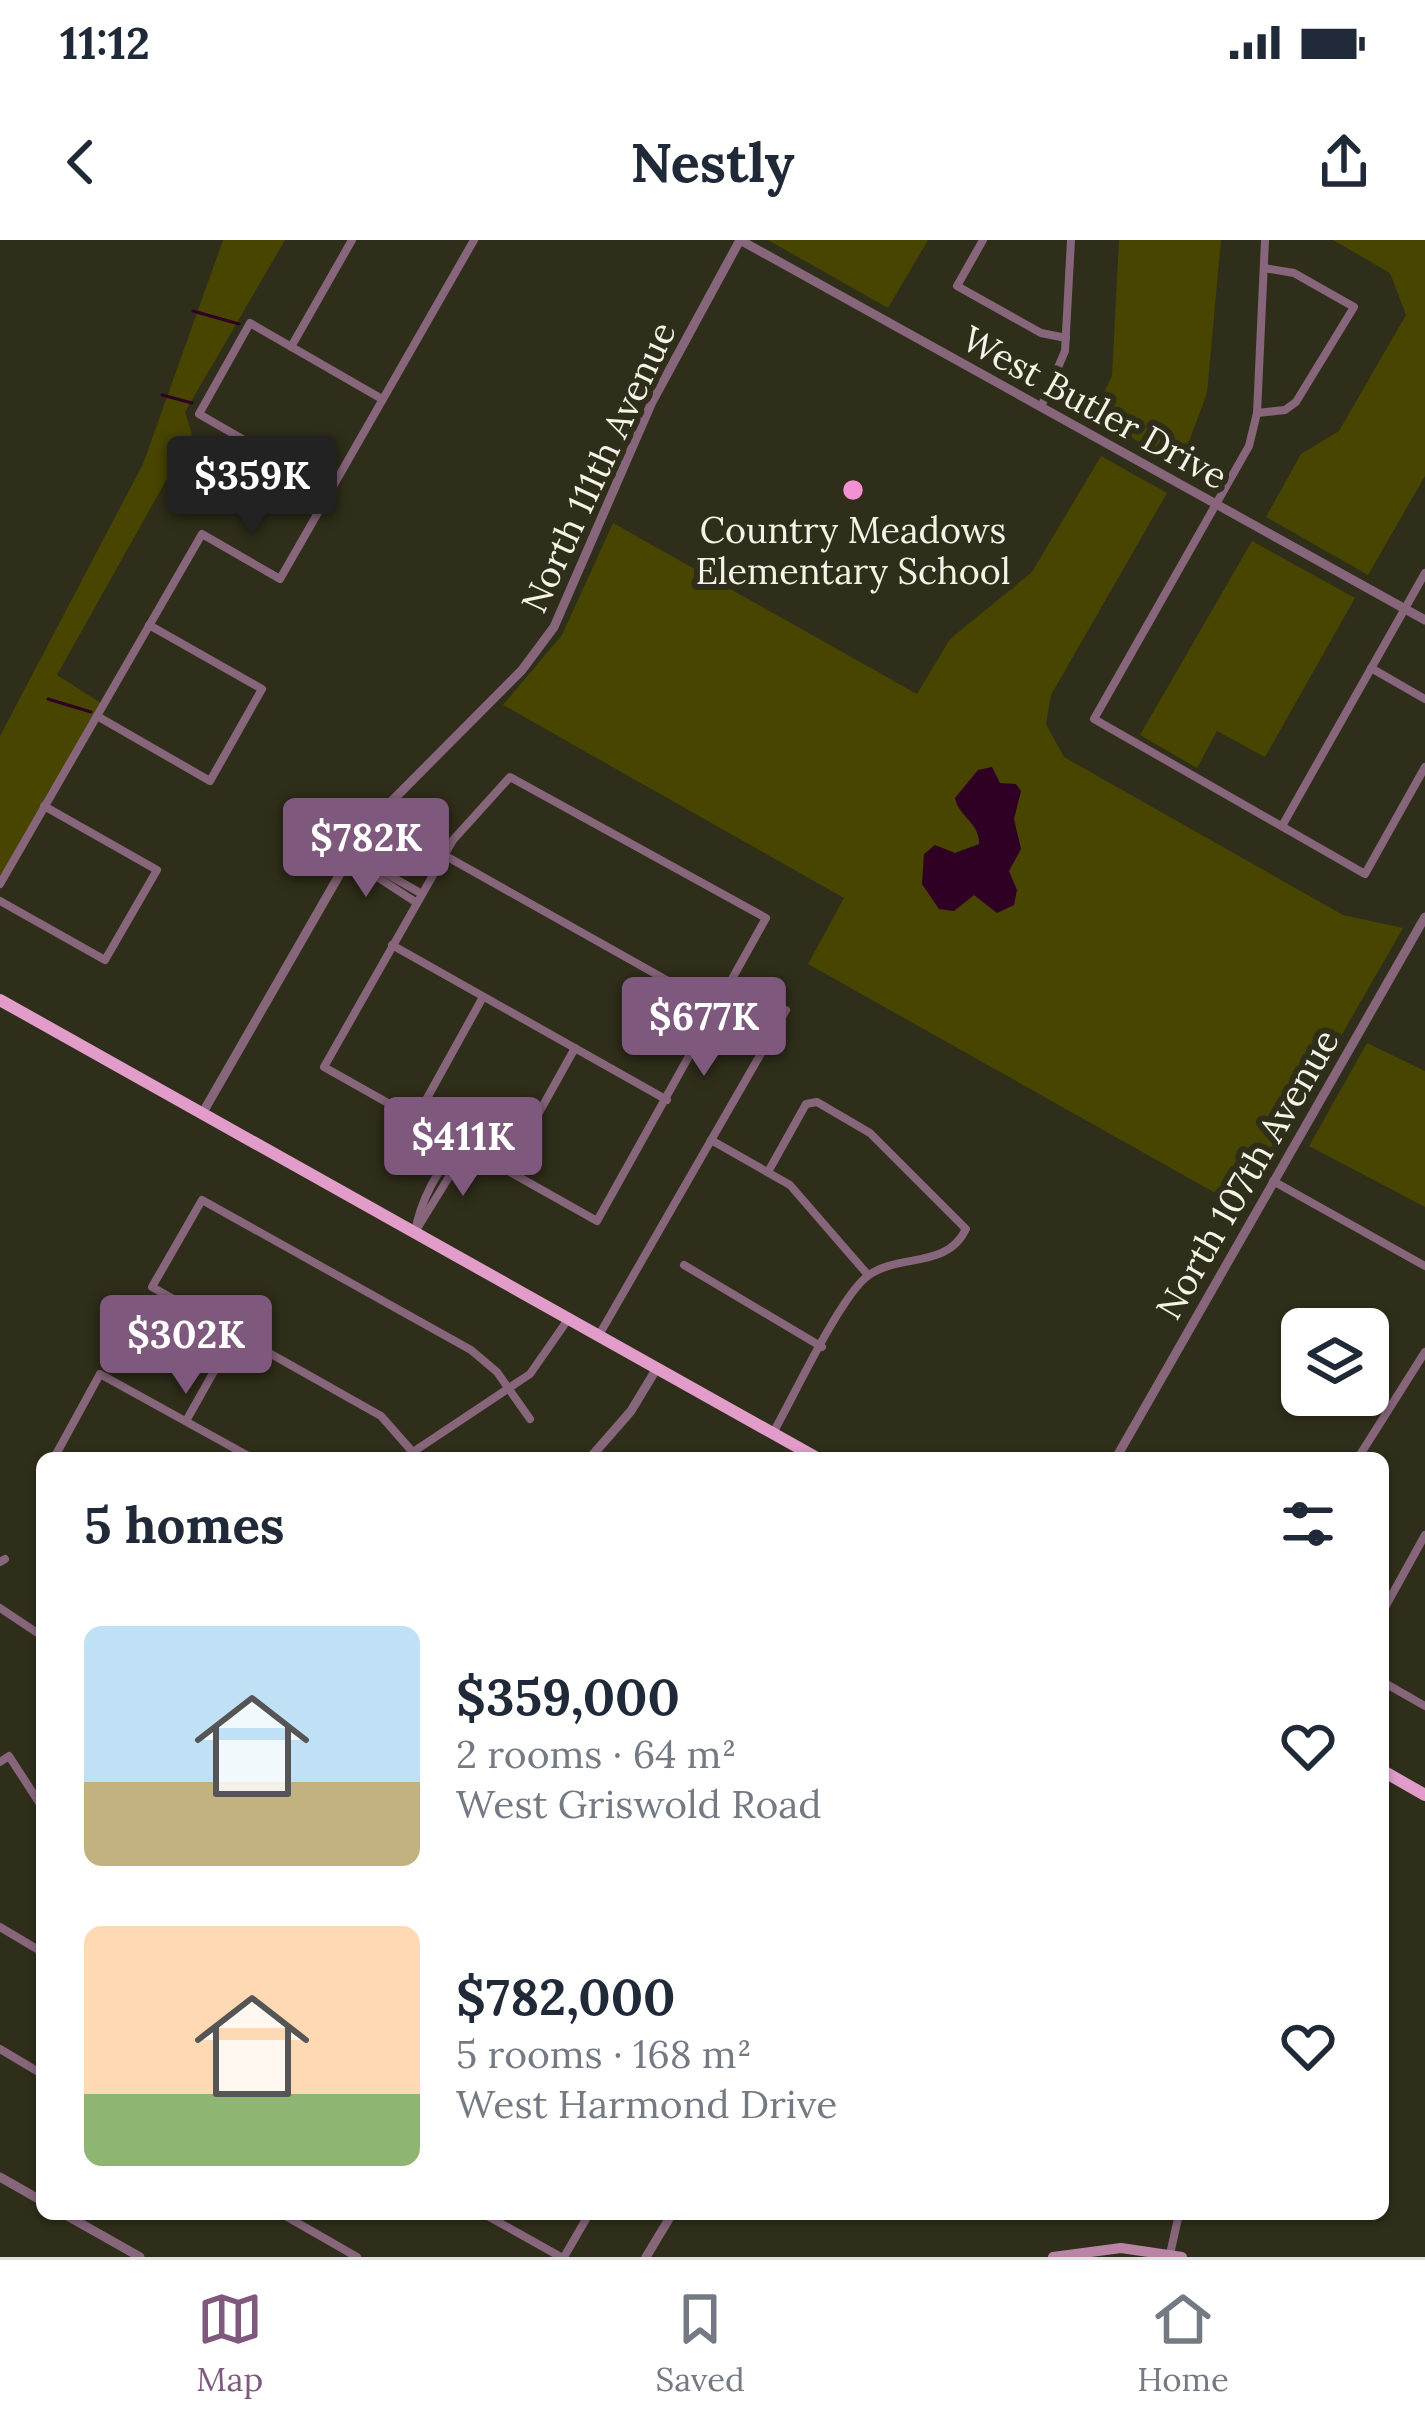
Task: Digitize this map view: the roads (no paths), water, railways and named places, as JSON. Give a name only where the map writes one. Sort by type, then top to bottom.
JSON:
[{"type":"main road","points":[[0,1000],[806,1452]]},
{"type":"main road","points":[[1389,1775],[1425,1795]]},
{"type":"main road","points":[[1053,2257],[1121,2248],[1176,2255]]},
{"type":"street","points":[[291,347],[352,240]]},
{"type":"street","points":[[0,884],[202,534],[280,579],[474,240]]},
{"type":"street","name":"West Butler Drive","points":[[740,240],[1425,620]]},
{"type":"street","name":"North 111th Avenue","points":[[202,1114],[347,857],[385,804],[522,670],[554,627],[652,401],[740,240]]},
{"type":"street","points":[[983,240],[957,286],[1041,333],[1066,338]]},
{"type":"street","points":[[1041,407],[1057,377],[1066,338],[1071,240]]},
{"type":"street","points":[[1265,240],[1257,413],[1249,446],[1094,719],[1365,874],[1425,767]]},
{"type":"street","points":[[1257,413],[1285,410],[1296,402],[1354,307],[1294,273],[1264,268]]},
{"type":"street","points":[[331,490],[199,413],[250,323],[382,399]]},
{"type":"street","points":[[1282,826],[1425,573]]},
{"type":"street","points":[[97,716],[210,781],[262,689],[148,626]]},
{"type":"street","points":[[1371,668],[1425,699]]},
{"type":"street","points":[[510,777],[766,918],[597,1221],[324,1067],[444,855],[510,777]]},
{"type":"street","points":[[0,901],[105,960],[158,870],[44,806]]},
{"type":"street","points":[[444,855],[718,1009]]},
{"type":"street","points":[[347,857],[358,870],[419,898]]},
{"type":"street","name":"North 107th Avenue","points":[[1119,1452],[1425,916]]},
{"type":"street","points":[[392,946],[668,1100]]},
{"type":"street","points":[[416,1118],[483,997]]},
{"type":"street","points":[[599,1335],[786,1010]]},
{"type":"street","points":[[507,1170],[574,1048]]},
{"type":"street","points":[[768,1172],[810,1100],[870,1133],[966,1229],[946,1252],[868,1275],[773,1433]]},
{"type":"street","points":[[711,1140],[805,1198],[868,1275]]},
{"type":"street","points":[[415,1233],[460,1159],[462,1144]]},
{"type":"street","points":[[1273,1180],[1425,1266]]},
{"type":"street","points":[[413,1452],[381,1416],[152,1287],[202,1200],[471,1350],[530,1419]]},
{"type":"street","points":[[684,1265],[822,1347]]},
{"type":"street","points":[[420,1452],[539,1363],[569,1318]]},
{"type":"street","points":[[186,1421],[235,1334]]},
{"type":"street","points":[[1362,1452],[1425,1352]]},
{"type":"street","points":[[596,1452],[618,1428],[657,1368]]},
{"type":"street","points":[[58,1452],[100,1374],[240,1452]]},
{"type":"street","points":[[1389,1600],[1425,1535]]},
{"type":"street","points":[[0,1608],[36,1632]]},
{"type":"street","points":[[1389,1685],[1425,1706]]},
{"type":"street","points":[[4,1759],[36,1799]]},
{"type":"street","points":[[0,1927],[36,1948]]},
{"type":"street","points":[[0,2050],[36,2071]]},
{"type":"street","points":[[0,2177],[36,2198]]},
{"type":"street","points":[[83,2220],[140,2257]]},
{"type":"street","points":[[293,2220],[358,2257]]},
{"type":"street","points":[[495,2220],[562,2257],[585,2220]]},
{"type":"street","points":[[646,2257],[668,2220]]},
{"type":"street","points":[[1176,2255],[1179,2220]]},
{"type":"waterway","points":[[193,311],[239,324]]},
{"type":"waterway","points":[[162,395],[192,403]]},
{"type":"waterway","points":[[48,699],[91,712]]},
{"type":"place","name":"Country Meadows Elementary School","points":[[853,490]]}]
